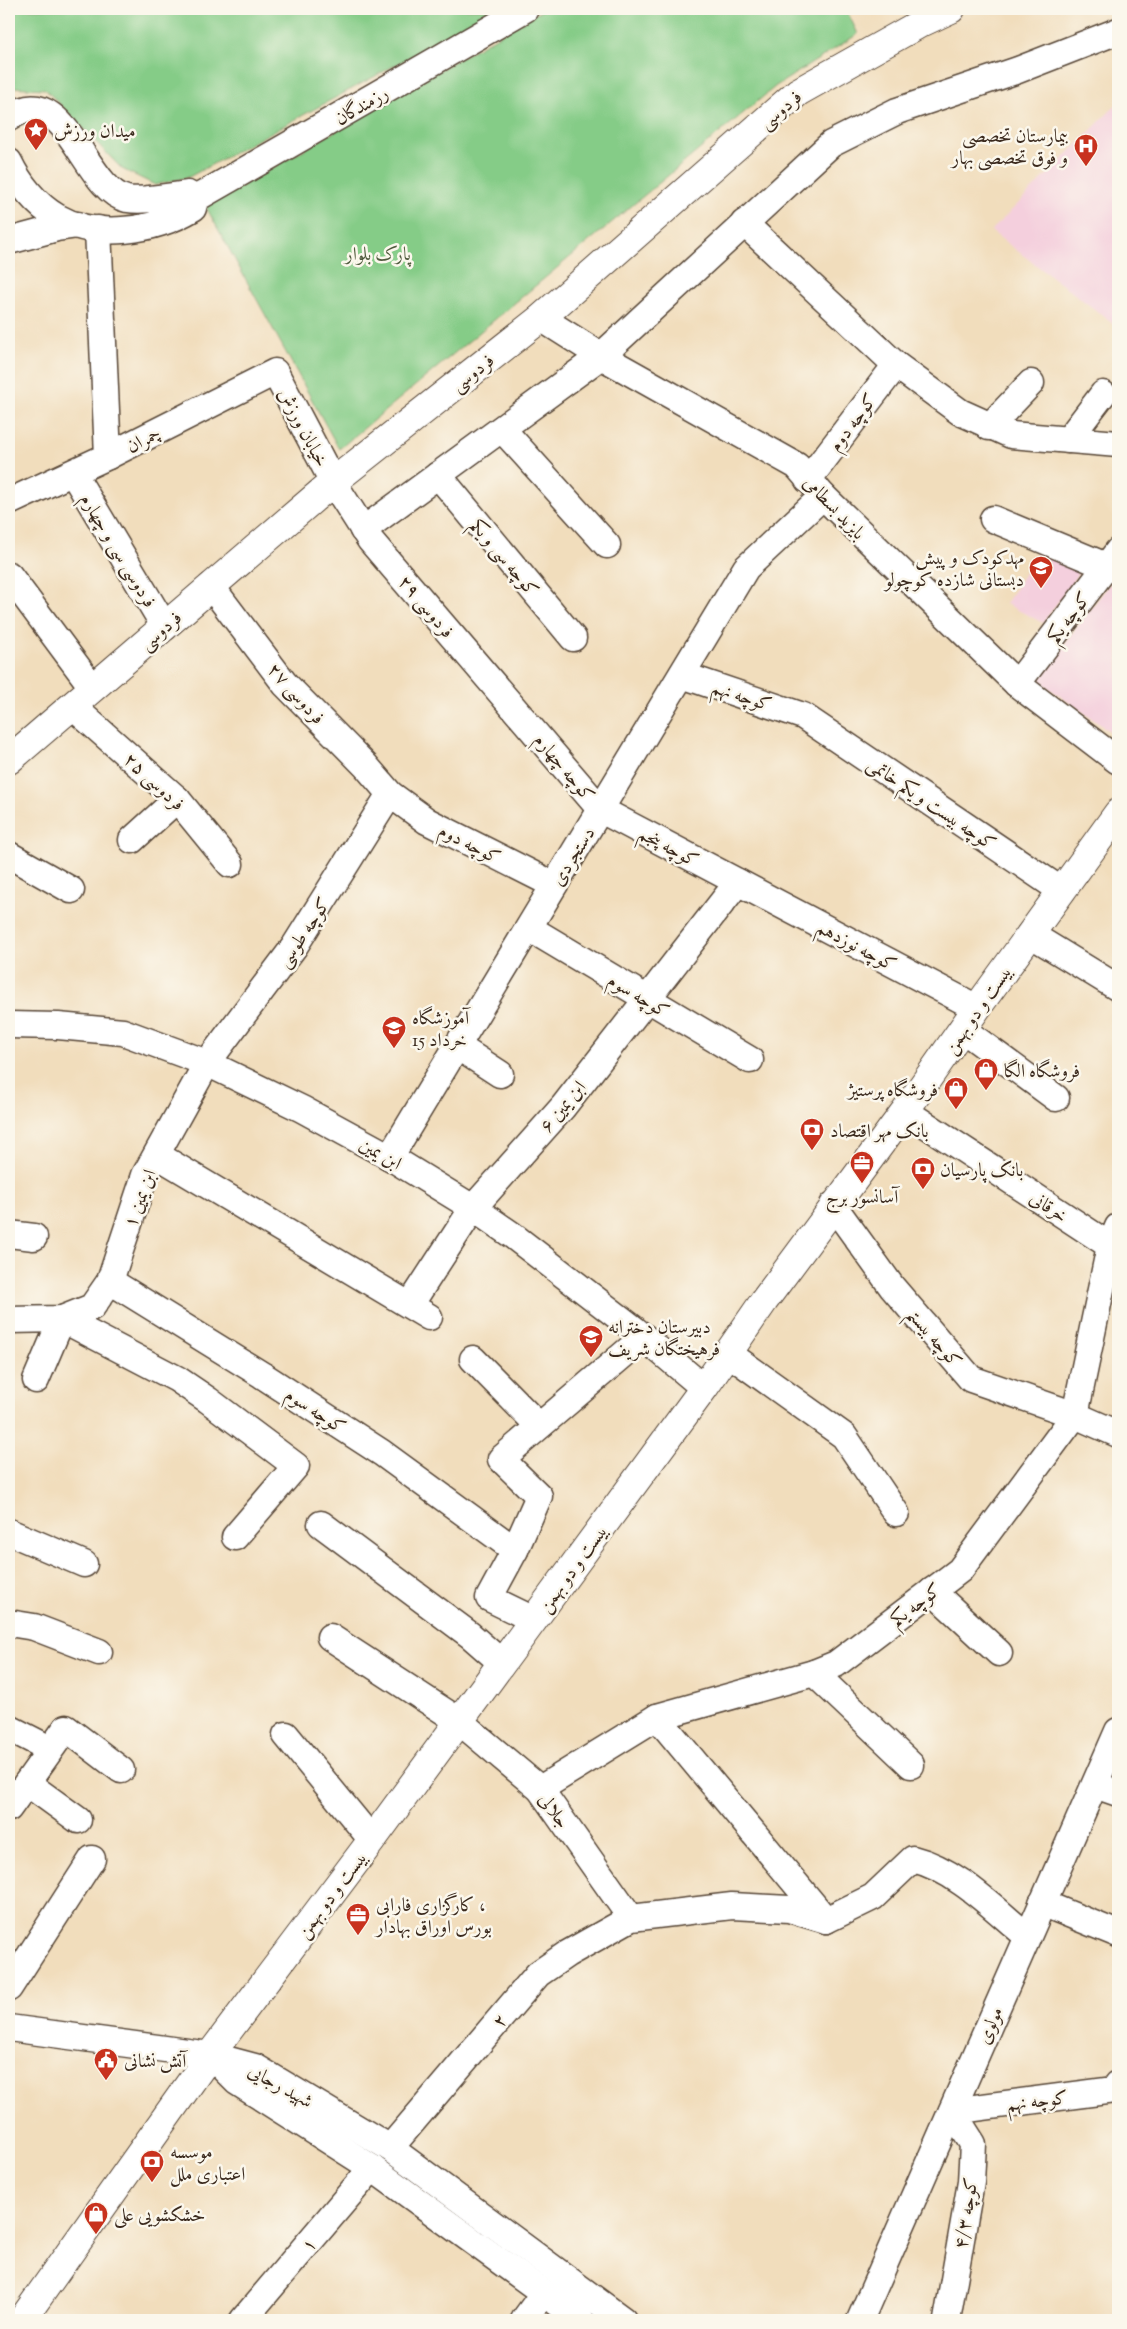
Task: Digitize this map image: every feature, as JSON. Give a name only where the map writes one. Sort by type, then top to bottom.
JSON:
[{"type":"main road","name":"فردوسی","points":[[9,760],[333,482],[541,318],[798,92],[921,23],[952,9]]},
{"type":"main road","name":"بیست و دو بهمن","points":[[22,2320],[210,2055],[372,1840],[704,1388],[833,1206],[905,1111],[969,1018],[1118,813]]},
{"type":"street","name":"رزمندگان","points":[[196,199],[525,9]]},
{"type":"street","points":[[363,530],[601,356],[672,293],[744,223],[831,144],[897,111],[1018,70],[1118,31]]},
{"type":"street","points":[[9,241],[57,228],[147,228],[183,215],[194,208],[196,199],[188,194],[152,199],[126,199],[112,191],[96,174],[69,132],[54,118],[38,109],[14,111]]},
{"type":"street","points":[[10,171],[30,194],[57,217],[88,227]]},
{"type":"street","points":[[744,223],[896,365],[960,412],[989,427],[1011,435],[1118,444]]},
{"type":"street","points":[[88,227],[108,456]]},
{"type":"street","name":"بایزید بسطامی","points":[[541,318],[601,356],[796,466],[816,488],[1017,684],[1118,761]]},
{"type":"street","name":"کوچه دوم","points":[[816,488],[896,365]]},
{"type":"street","name":"چمران","points":[[9,502],[108,456],[275,372]]},
{"type":"street","name":"خیابان ورزش","points":[[275,372],[333,482]]},
{"type":"street","points":[[989,427],[1031,383]]},
{"type":"street","points":[[1068,440],[1103,394]]},
{"type":"street","points":[[502,429],[607,545]]},
{"type":"street","name":"فردوسی سی و چهارم","points":[[72,473],[165,627]]},
{"type":"street","name":"کوچه سی و یکم","points":[[438,476],[573,638]]},
{"type":"street","name":"فردوسی ۲۹","points":[[333,482],[363,530],[528,725]]},
{"type":"street","name":"دستجردی","points":[[390,1157],[746,568],[816,488]]},
{"type":"street","points":[[993,519],[1112,558]]},
{"type":"street","name":"کوچه یکم","points":[[1017,684],[1112,558]]},
{"type":"street","points":[[9,575],[93,688]]},
{"type":"street","name":"فردوسی ۲۷","points":[[212,586],[285,684],[366,766],[390,794]]},
{"type":"street","name":"کوچه نهم","points":[[682,675],[803,716]]},
{"type":"street","name":"فردوسی ۲۵","points":[[72,706],[177,799],[230,864]]},
{"type":"street","name":"کوچه بیست و یکم خاتمی","points":[[803,716],[1062,891]]},
{"type":"street","name":"کوچه چهارم","points":[[528,725],[601,810]]},
{"type":"street","name":"کوچه دوم","points":[[390,794],[427,821],[554,885]]},
{"type":"street","name":"کوچه طوسی","points":[[207,1063],[294,948],[390,794]]},
{"type":"street","points":[[132,840],[177,799]]},
{"type":"street","name":"کوچه پنجم","points":[[601,810],[738,882]]},
{"type":"street","points":[[9,855],[71,890]]},
{"type":"street","points":[[646,1000],[738,882]]},
{"type":"street","name":"کوچه نوزدهم","points":[[738,882],[969,1018],[1056,1098]]},
{"type":"street","name":"کوچه سوم","points":[[529,928],[646,1000],[750,1060]]},
{"type":"street","points":[[1030,934],[1118,988]]},
{"type":"street","name":"ابن یمین ۶","points":[[157,1155],[420,1311],[473,1208],[563,1107],[646,1000]]},
{"type":"street","name":"ابن یمین","points":[[9,1026],[58,1026],[123,1032],[207,1063],[302,1109],[390,1157],[473,1208],[512,1235],[644,1337],[704,1388]]},
{"type":"street","points":[[457,1046],[500,1074]]},
{"type":"street","name":"ابن یمین ۱","points":[[62,1319],[92,1307],[110,1281],[145,1175],[207,1063]]},
{"type":"street","name":"خرقانی","points":[[905,1111],[1116,1241]]},
{"type":"street","name":"کوچه بیستم","points":[[833,1206],[892,1287],[971,1379],[1075,1415]]},
{"type":"street","points":[[9,1234],[34,1237]]},
{"type":"street","name":"کوچه یکم","points":[[540,1789],[657,1717],[814,1673],[836,1664],[960,1570],[1075,1415],[1116,1241]]},
{"type":"street","name":"کوچه سوم","points":[[110,1281],[262,1375],[382,1453],[515,1550]]},
{"type":"street","points":[[36,1380],[62,1319]]},
{"type":"street","points":[[9,1320],[62,1319],[176,1379],[208,1400],[296,1466],[235,1537]]},
{"type":"street","points":[[534,1620],[489,1598],[515,1550],[539,1496],[502,1459],[644,1337]]},
{"type":"street","points":[[728,1353],[844,1436],[896,1513]]},
{"type":"street","points":[[473,1359],[539,1426]]},
{"type":"street","points":[[1075,1415],[1118,1434]]},
{"type":"street","points":[[321,1524],[462,1629],[502,1663]]},
{"type":"street","points":[[9,1532],[84,1564]]},
{"type":"street","points":[[932,1591],[999,1653]]},
{"type":"street","points":[[9,1623],[34,1627],[99,1652]]},
{"type":"street","name":"جلالی","points":[[330,1637],[459,1721],[540,1789],[630,1918]]},
{"type":"street","points":[[814,1673],[911,1764]]},
{"type":"street","points":[[657,1717],[826,1920]]},
{"type":"street","points":[[9,1728],[50,1750]]},
{"type":"street","points":[[9,1808],[66,1728],[121,1770]]},
{"type":"street","name":"مولوی","points":[[860,2320],[1042,1903],[1106,1789],[1118,1731]]},
{"type":"street","points":[[286,1735],[372,1840]]},
{"type":"street","points":[[27,1783],[78,1820]]},
{"type":"street","points":[[9,1988],[92,1859]]},
{"type":"street","points":[[630,1918],[732,1906],[789,1909],[826,1920],[873,1897],[913,1859],[930,1863],[975,1893],[1027,1936]]},
{"type":"street","points":[[1042,1903],[1118,1934]]},
{"type":"street","name":"۲","points":[[390,2148],[538,1974],[566,1954],[630,1918]]},
{"type":"street","points":[[9,2028],[210,2055]]},
{"type":"street","name":"شهید رجایی","points":[[210,2055],[255,2067],[390,2148],[623,2320]]},
{"type":"street","name":"شهید رجایی","points":[[210,2055],[237,2082],[372,2168],[581,2320]]},
{"type":"street","name":"کوچه نهم","points":[[952,2111],[1117,2089]]},
{"type":"street","name":"کوچه ۴/۳","points":[[947,2320],[971,2182],[973,2144],[952,2111]]},
{"type":"street","name":"۱","points":[[243,2320],[372,2168]]},
{"type":"street","points":[[524,2320],[543,2294]]},
{"type":"shaded area","name":"بیمارستان تخصصی و فوق تخصصی بهار","points":[[1118,103],[1118,327],[991,231]]},
{"type":"shaded area","name":"مهدکودک و پیش دبستانی شازده کوچولو","points":[[1041,546],[1076,564],[1078,574],[1043,623],[1006,604]]},
{"type":"shaded area","points":[[1118,573],[1118,737],[1037,680]]},
{"type":"green space","points":[[9,9],[499,9],[189,177],[155,185],[122,169],[45,89],[9,87]]},
{"type":"green space","name":"پارک بلوار","points":[[544,9],[846,9],[858,34],[776,86],[339,449],[206,207]]},
{"type":"place","name":"میدان ورزش","points":[[36,151]]},
{"type":"place","name":"بیمارستان تخصصی و فوق تخصصی بهار","points":[[1086,167]]},
{"type":"place","name":"مهدکودک و پیش دبستانی شازده کوچولو","points":[[1041,589]]},
{"type":"place","name":"آموزشگاه 15 خرداد","points":[[394,1049]]},
{"type":"place","name":"فروشگاه الگا","points":[[986,1091]]},
{"type":"place","name":"فروشگاه پرستيژ","points":[[956,1110]]},
{"type":"place","name":"بانک مهر اقتصاد","points":[[812,1151]]},
{"type":"place","name":"آسانسور برج","points":[[862,1184]]},
{"type":"place","name":"بانک پارسیان","points":[[923,1190]]},
{"type":"place","name":"دبیرستان دخترانه فرهیختگان شریف","points":[[591,1358]]},
{"type":"place","name":"کارگزاری فارابی ، بورس اوراق بهادار","points":[[358,1936]]},
{"type":"place","name":"آتش نشانی","points":[[106,2081]]},
{"type":"place","name":"موسسه اعتباری ملل","points":[[152,2183]]},
{"type":"place","name":"خشکشویی علی","points":[[96,2235]]}]
